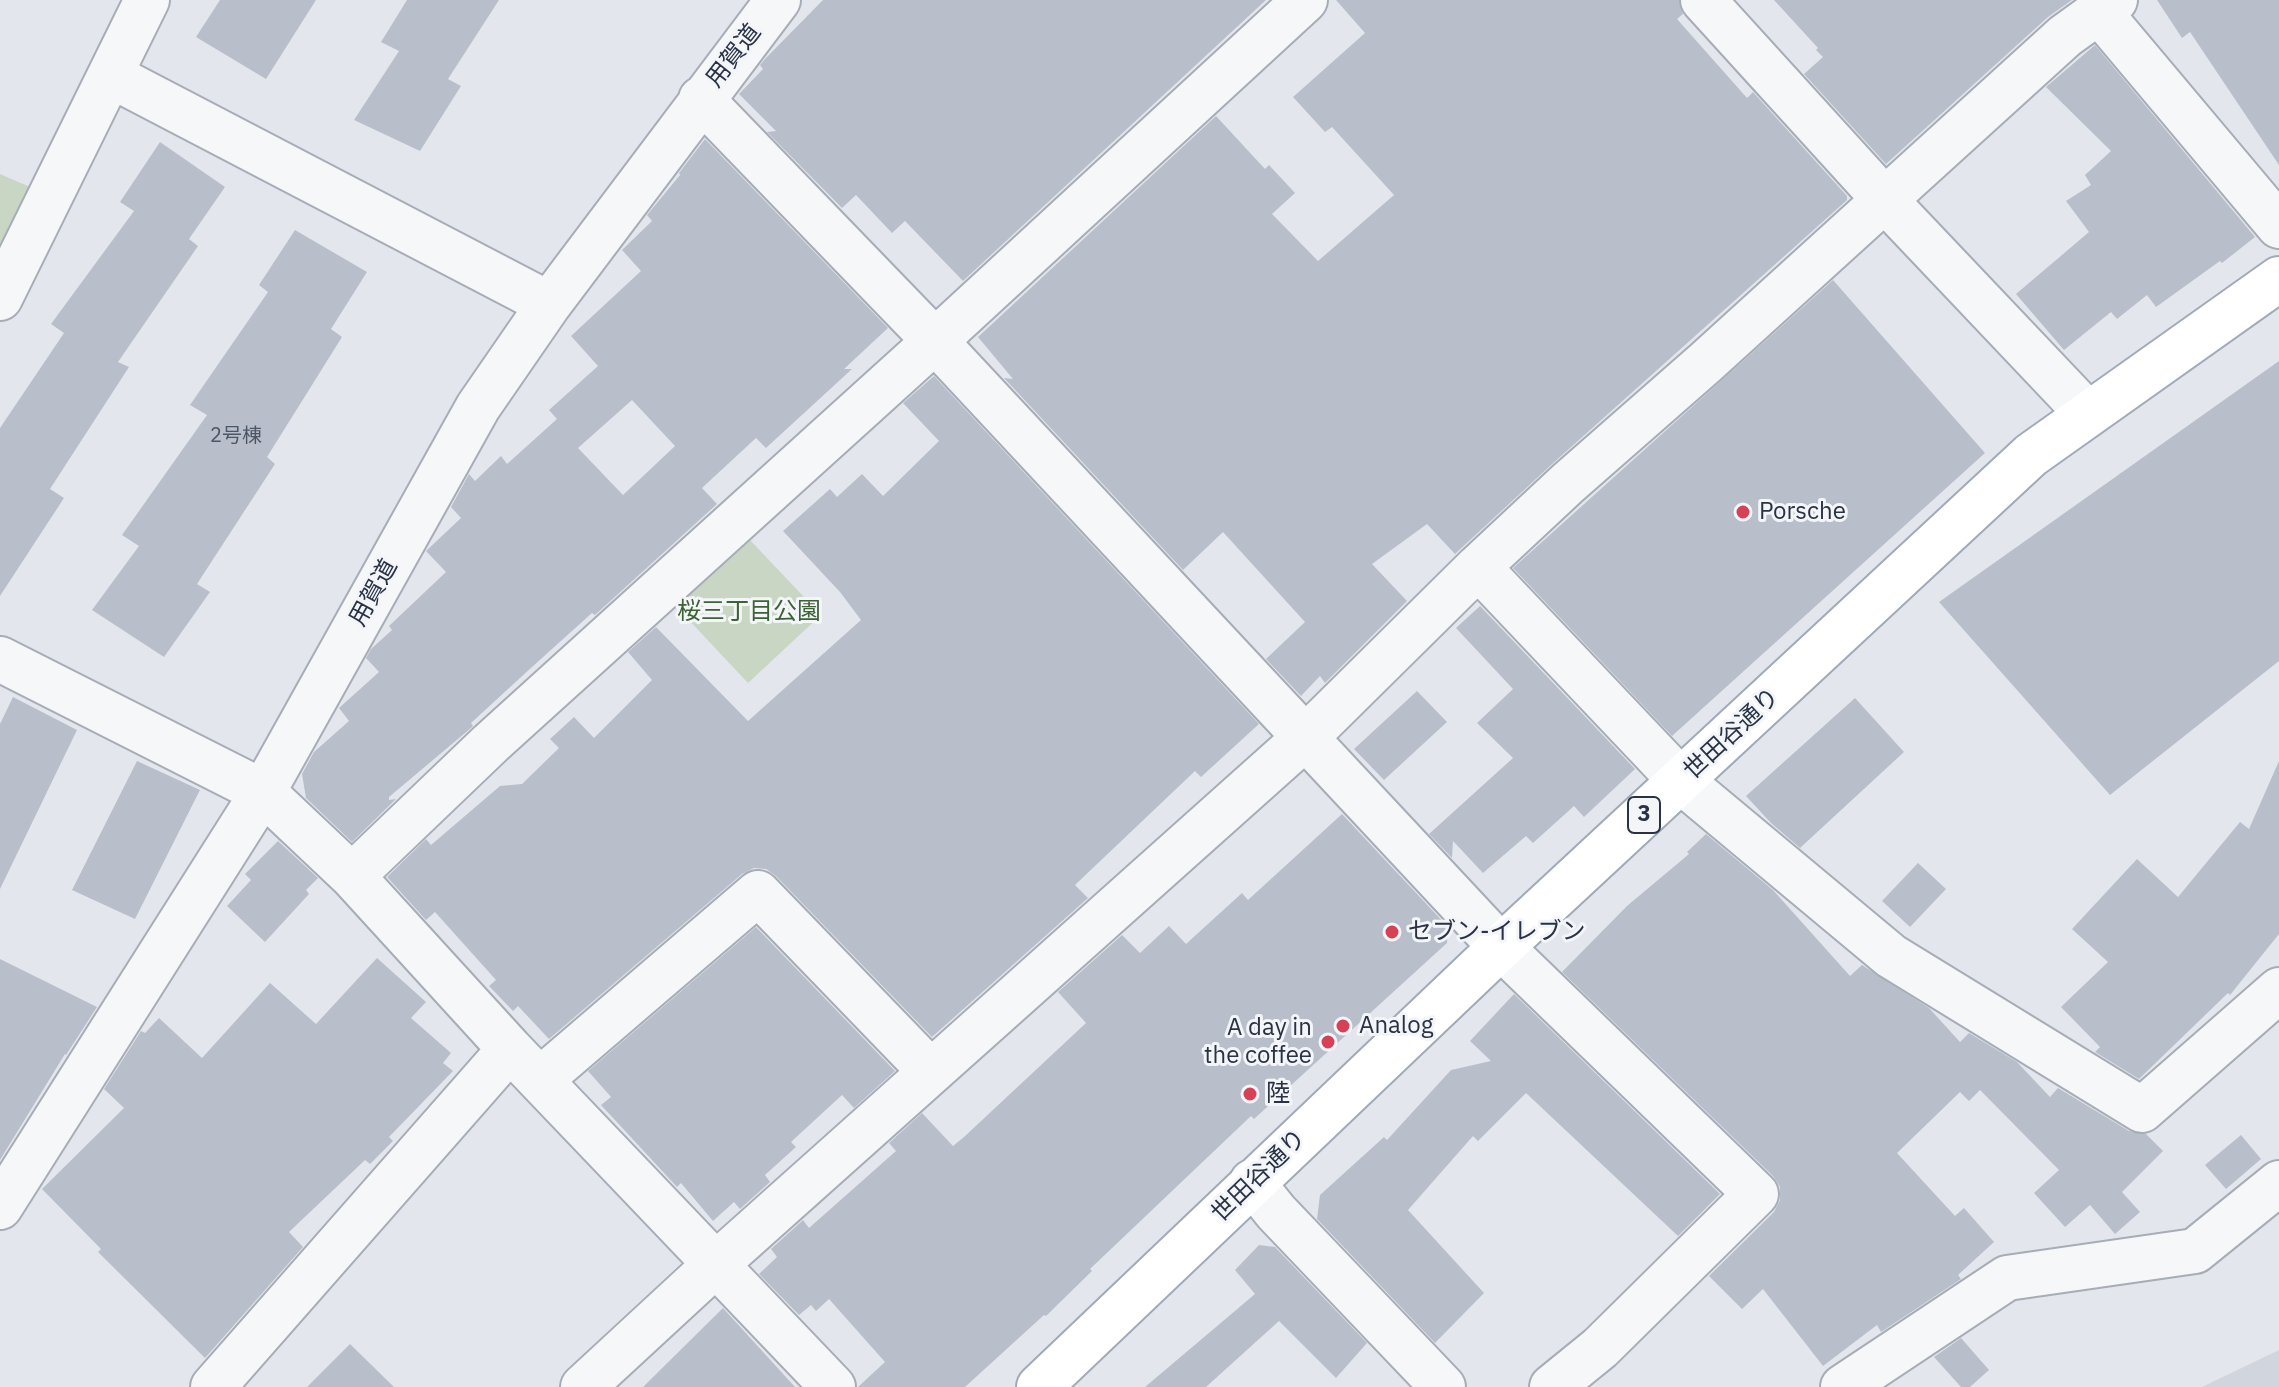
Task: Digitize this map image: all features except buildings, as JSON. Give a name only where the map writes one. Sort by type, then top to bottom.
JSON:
[{"type":"main road","name":"世田谷通り","points":[[1039,1387],[1501,947],[2031,455],[2279,279]]},
{"type":"street","points":[[0,298],[147,0]]},
{"type":"street","name":"用賀道","points":[[0,1207],[263,792],[478,407],[549,304],[778,0]]},
{"type":"street","points":[[352,876],[491,743],[935,341],[1305,0]]},
{"type":"street","points":[[1717,5],[1884,199],[2088,414]]},
{"type":"street","points":[[583,1387],[715,1265],[1306,737],[1478,567],[1884,199],[2065,36],[2108,6],[2279,226]]},
{"type":"street","points":[[110,75],[549,304]]},
{"type":"street","points":[[701,99],[935,341],[1501,947],[1756,1194],[1600,1348],[1552,1387]]},
{"type":"street","points":[[1478,567],[1681,781],[1891,956],[2142,1110],[2279,990]]},
{"type":"street","points":[[0,659],[263,792],[352,876],[525,1064],[833,1387]]},
{"type":"street","points":[[213,1387],[525,1064],[758,893],[931,1072]]},
{"type":"street","points":[[1252,1182],[1276,1212],[1443,1387]]},
{"type":"street","points":[[1843,1387],[2007,1278],[2195,1251],[2279,1183]]},
{"type":"shaded area","points":[[2279,1350],[2279,1387],[2202,1387]]},
{"type":"green space","points":[[0,174],[30,187],[0,250]]},
{"type":"green space","name":"桜三丁目公園","points":[[749,539],[821,615],[748,683],[685,616],[689,594]]},
{"type":"place","name":"Porsche","points":[[1743,512]]},
{"type":"place","name":"セブン-イレブン","points":[[1392,932]]},
{"type":"place","name":"Analog","points":[[1343,1026]]},
{"type":"place","name":"A day in the coffee","points":[[1328,1042]]},
{"type":"place","name":"陸","points":[[1250,1094]]}]
